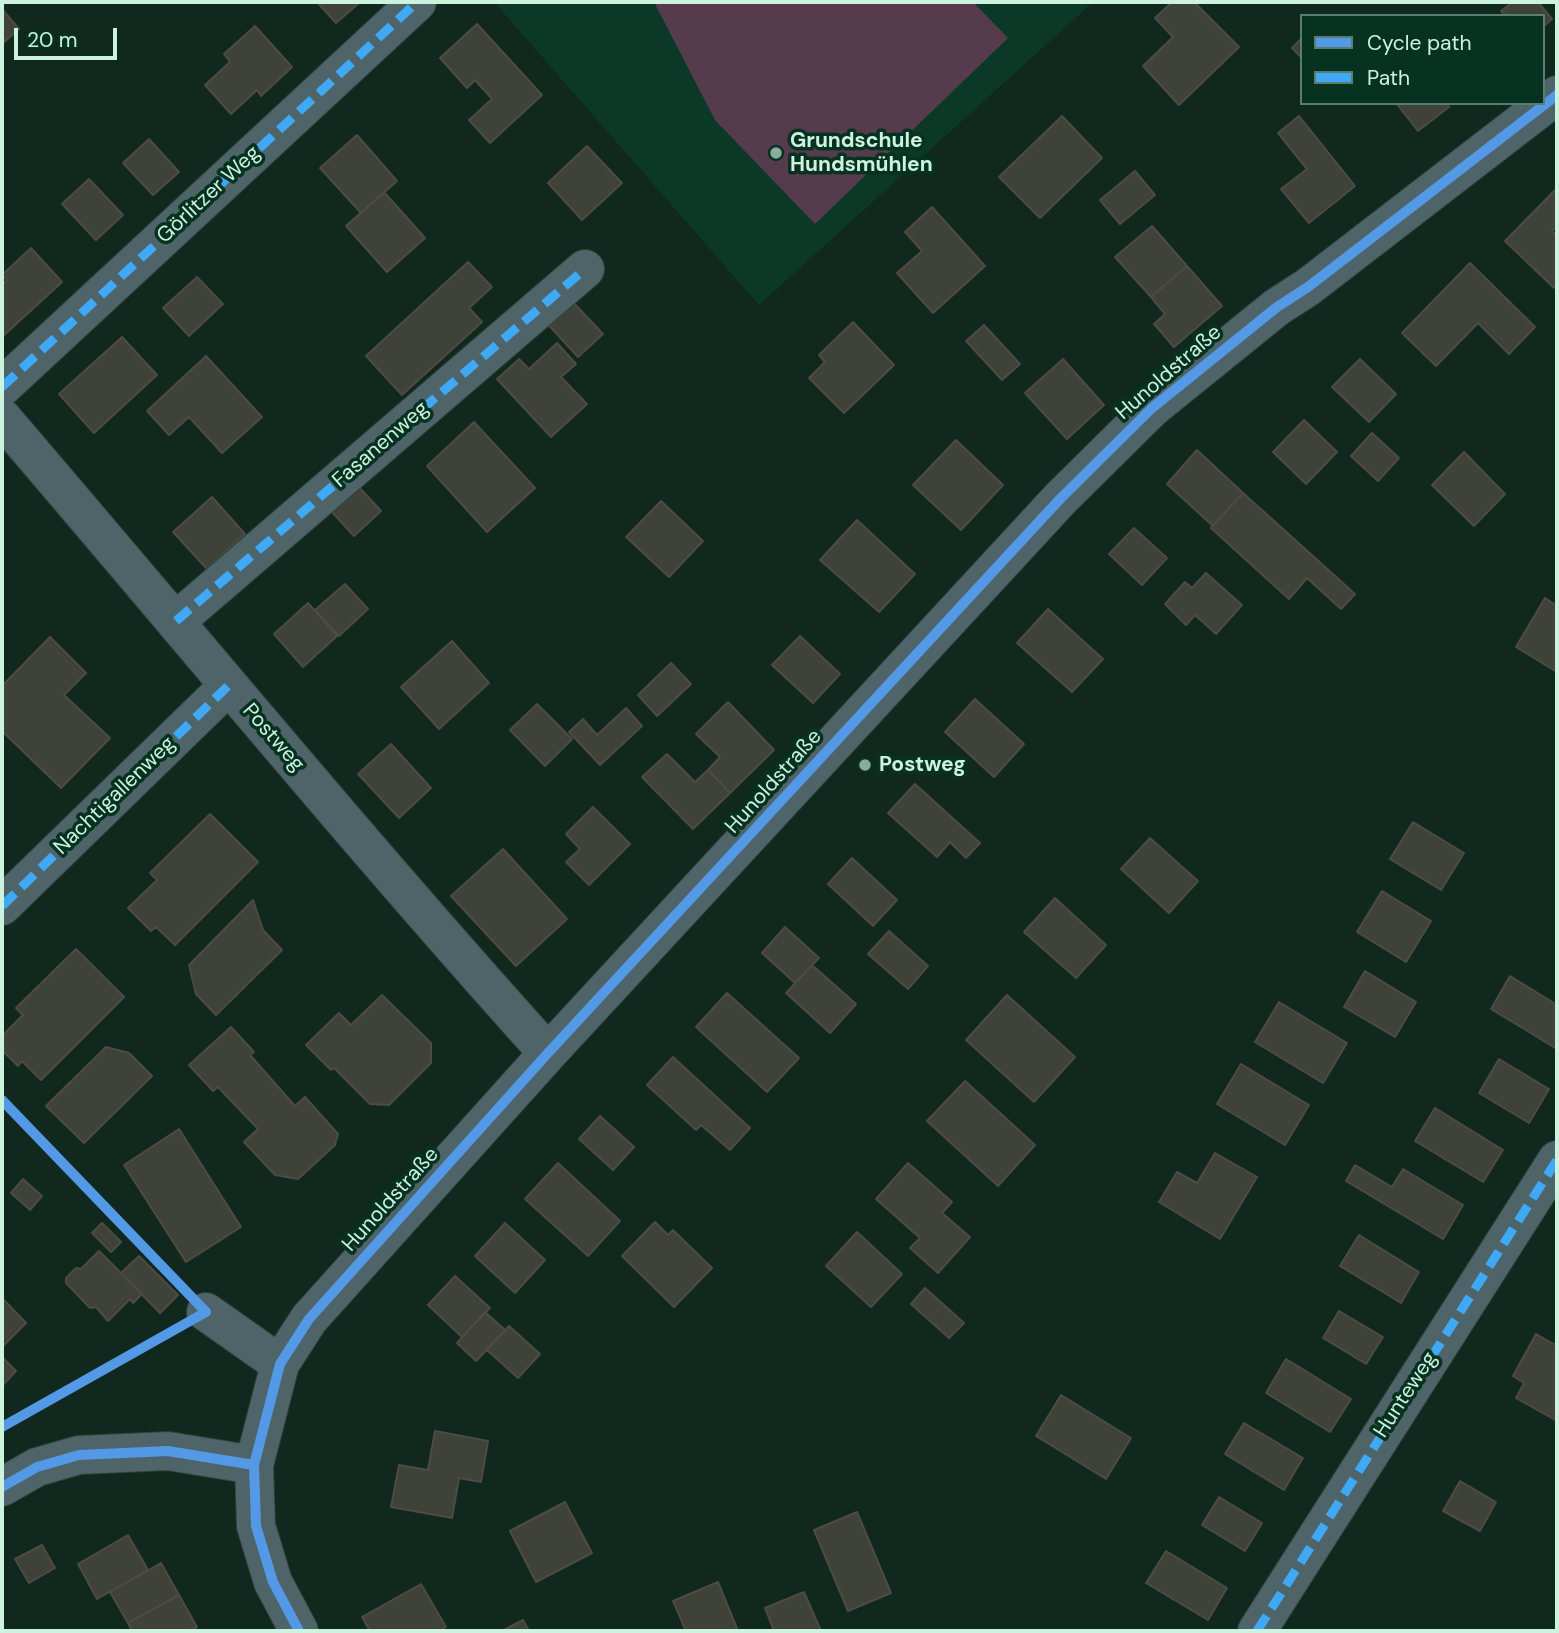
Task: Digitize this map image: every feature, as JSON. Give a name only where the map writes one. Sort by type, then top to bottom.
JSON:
[{"type":"street","name":"Görlitzer Weg","points":[[2,387],[417,2]]},
{"type":"street","name":"Hunoldstraße","points":[[299,1631],[274,1582],[256,1526],[254,1465],[280,1364],[309,1319],[1004,557],[1152,408],[1277,307],[1308,287],[1544,105]]},
{"type":"street","name":"Fasanenweg","points":[[176,621],[584,270]]},
{"type":"street","name":"Postweg","points":[[2,418],[176,621],[228,686],[548,1054]]},
{"type":"street","name":"Nachtigallenweg","points":[[2,906],[228,686]]},
{"type":"street","name":"Hunteweg","points":[[1257,1631],[1557,1160]]},
{"type":"street","points":[[206,1312],[280,1364]]},
{"type":"street","points":[[2,1487],[37,1468],[79,1455],[168,1451],[254,1465]]},
{"type":"shaded area","name":"Grundschule Hundsmühlen","points":[[494,2],[1093,2],[759,305]]},
{"type":"shaded area","points":[[654,2],[973,2],[1008,38],[815,224],[715,120]]},
{"type":"building","points":[[317,2],[360,2],[336,23]]},
{"type":"building","points":[[1172,2],[1194,2],[1239,47],[1179,105],[1143,66],[1173,37],[1155,18]]},
{"type":"building","points":[[1513,2],[1538,2],[1552,19],[1545,25],[1545,14],[1503,14],[1501,11]]},
{"type":"building","points":[[2,9],[19,29],[3,43],[2,41]]},
{"type":"building","points":[[477,24],[542,95],[490,143],[469,120],[492,99],[475,80],[467,88],[440,58]]},
{"type":"building","points":[[255,26],[292,67],[261,96],[257,90],[231,114],[205,85],[230,62],[224,54]]},
{"type":"building","points":[[1300,40],[1300,56],[1292,48]]},
{"type":"building","points":[[1398,105],[1448,105],[1449,107],[1418,131]]},
{"type":"building","points":[[1062,116],[1102,158],[1040,218],[999,177]]},
{"type":"building","points":[[1299,116],[1355,186],[1309,223],[1281,189],[1307,169],[1278,133]]},
{"type":"building","points":[[357,135],[397,181],[361,213],[320,168]]},
{"type":"building","points":[[149,139],[179,172],[153,195],[123,163]]},
{"type":"building","points":[[587,146],[622,183],[582,220],[548,183]]},
{"type":"building","points":[[1135,171],[1155,195],[1120,224],[1100,200]]},
{"type":"building","points":[[89,179],[123,215],[96,240],[62,204]]},
{"type":"building","points":[[1556,189],[1557,226],[1552,231],[1557,237],[1557,284],[1554,288],[1505,241]]},
{"type":"building","points":[[384,192],[425,238],[387,272],[346,226]]},
{"type":"building","points":[[932,207],[985,266],[933,313],[897,273],[922,251],[905,232]]},
{"type":"building","points":[[1152,226],[1187,266],[1151,297],[1115,257]]},
{"type":"building","points":[[31,248],[62,282],[2,337],[2,285],[7,280],[2,275]]},
{"type":"building","points":[[468,262],[492,287],[469,308],[482,322],[402,395],[366,356]]},
{"type":"building","points":[[1470,263],[1535,327],[1509,354],[1478,323],[1436,366],[1402,333]]},
{"type":"building","points":[[1187,266],[1222,306],[1174,347],[1154,324],[1165,314],[1151,297]]},
{"type":"building","points":[[197,277],[223,304],[189,336],[163,308]]},
{"type":"building","points":[[567,296],[603,334],[578,357],[543,319]]},
{"type":"building","points":[[853,322],[894,365],[844,413],[809,378],[825,362],[819,355]]},
{"type":"building","points":[[984,325],[1020,364],[1002,380],[966,341]]},
{"type":"building","points":[[122,337],[157,375],[94,433],[59,394]]},
{"type":"building","points":[[557,343],[576,364],[561,377],[587,404],[551,437],[497,379],[519,359],[529,369]]},
{"type":"building","points":[[206,356],[262,417],[222,453],[189,417],[169,435],[147,411]]},
{"type":"building","points":[[1063,359],[1104,405],[1067,439],[1025,393]]},
{"type":"building","points":[[1360,359],[1396,394],[1369,422],[1332,387]]},
{"type":"building","points":[[1304,420],[1337,452],[1306,484],[1273,452]]},
{"type":"building","points":[[474,422],[535,488],[487,532],[427,466]]},
{"type":"building","points":[[1372,433],[1399,458],[1378,481],[1351,456]]},
{"type":"building","points":[[956,440],[1003,485],[961,530],[913,485]]},
{"type":"building","points":[[1197,450],[1243,493],[1213,526],[1167,484]]},
{"type":"building","points":[[1464,452],[1505,494],[1474,526],[1432,485]]},
{"type":"building","points":[[358,486],[381,511],[354,536],[331,511]]},
{"type":"building","points":[[1243,493],[1355,594],[1341,609],[1307,578],[1289,599],[1211,528]]},
{"type":"building","points":[[212,497],[245,534],[207,569],[173,532]]},
{"type":"building","points":[[661,501],[703,541],[669,577],[626,537]]},
{"type":"building","points":[[857,520],[915,574],[879,612],[820,560]]},
{"type":"building","points":[[1134,528],[1167,558],[1142,585],[1109,554]]},
{"type":"building","points":[[1206,573],[1242,605],[1216,634],[1195,615],[1186,625],[1165,604],[1185,582],[1192,588]]},
{"type":"building","points":[[345,584],[368,609],[339,636],[315,610]]},
{"type":"building","points":[[1545,598],[1557,606],[1557,672],[1516,647]]},
{"type":"building","points":[[308,603],[337,636],[303,667],[274,634]]},
{"type":"building","points":[[1048,609],[1103,659],[1072,692],[1017,643]]},
{"type":"building","points":[[800,636],[840,674],[813,703],[772,665]]},
{"type":"building","points":[[50,637],[86,673],[64,695],[110,738],[61,788],[2,731],[2,686]]},
{"type":"building","points":[[452,641],[489,683],[439,729],[401,687]]},
{"type":"building","points":[[671,663],[691,684],[657,716],[638,695]]},
{"type":"building","points":[[975,699],[1024,744],[994,777],[945,732]]},
{"type":"building","points":[[728,702],[774,750],[730,793],[708,770],[720,757],[696,734]]},
{"type":"building","points":[[537,704],[572,739],[545,766],[510,730]]},
{"type":"building","points":[[626,708],[642,726],[600,765],[569,732],[583,719],[597,735]]},
{"type":"building","points":[[391,744],[431,788],[399,818],[358,774]]},
{"type":"building","points":[[667,754],[695,782],[708,770],[730,793],[693,829],[642,777]]},
{"type":"building","points":[[915,784],[980,843],[966,858],[950,842],[937,857],[888,813]]},
{"type":"building","points":[[593,807],[630,844],[589,885],[566,862],[580,849],[566,834]]},
{"type":"building","points":[[210,814],[258,862],[175,945],[156,927],[151,931],[128,908],[157,880],[150,873]]},
{"type":"building","points":[[1413,822],[1464,853],[1441,890],[1390,859]]},
{"type":"building","points":[[1150,838],[1198,881],[1169,913],[1121,869]]},
{"type":"building","points":[[503,849],[567,919],[516,966],[451,896]]},
{"type":"building","points":[[852,858],[897,900],[873,926],[828,884]]},
{"type":"building","points":[[1382,891],[1431,921],[1406,962],[1357,932]]},
{"type":"building","points":[[1055,898],[1106,945],[1076,978],[1024,932]]},
{"type":"building","points":[[253,900],[263,930],[282,950],[216,1015],[196,994],[189,965]]},
{"type":"building","points":[[785,927],[819,958],[795,983],[762,953]]},
{"type":"building","points":[[889,931],[928,966],[908,989],[868,954]]},
{"type":"building","points":[[76,949],[124,997],[41,1080],[22,1061],[18,1066],[2,1050],[2,1036],[23,1015],[16,1008]]},
{"type":"building","points":[[812,965],[856,1004],[830,1033],[786,993]]},
{"type":"building","points":[[1365,971],[1416,1002],[1395,1037],[1344,1007]]},
{"type":"building","points":[[1510,976],[1557,1005],[1557,1049],[1491,1009]]},
{"type":"building","points":[[727,993],[799,1058],[767,1092],[696,1027]]},
{"type":"building","points":[[382,995],[431,1043],[431,1063],[389,1105],[370,1104],[306,1045],[339,1013],[351,1025]]},
{"type":"building","points":[[1007,995],[1075,1057],[1034,1102],[966,1040]]},
{"type":"building","points":[[1279,1002],[1347,1043],[1323,1083],[1255,1042]]},
{"type":"building","points":[[231,1027],[254,1052],[250,1055],[295,1106],[305,1097],[338,1134],[335,1145],[298,1179],[275,1175],[244,1142],[258,1129],[218,1087],[213,1091],[189,1065]]},
{"type":"building","points":[[106,1047],[129,1053],[152,1076],[84,1143],[46,1106]]},
{"type":"building","points":[[673,1057],[750,1128],[730,1150],[701,1125],[696,1130],[647,1085]]},
{"type":"building","points":[[1499,1059],[1549,1089],[1529,1123],[1479,1093]]},
{"type":"building","points":[[1241,1064],[1309,1105],[1285,1145],[1217,1104]]},
{"type":"building","points":[[965,1081],[1035,1145],[998,1186],[927,1121]]},
{"type":"building","points":[[1435,1108],[1503,1150],[1483,1182],[1415,1141]]},
{"type":"building","points":[[600,1116],[634,1147],[613,1170],[579,1139]]},
{"type":"building","points":[[179,1129],[241,1227],[186,1262],[124,1165]]},
{"type":"building","points":[[1215,1153],[1257,1177],[1220,1239],[1159,1202],[1177,1172],[1197,1183]]},
{"type":"building","points":[[558,1163],[620,1221],[588,1256],[525,1199]]},
{"type":"building","points":[[908,1163],[952,1202],[942,1213],[970,1237],[938,1273],[910,1248],[920,1238],[876,1199]]},
{"type":"building","points":[[1355,1165],[1392,1187],[1403,1169],[1463,1205],[1443,1239],[1346,1181]]},
{"type":"building","points":[[23,1179],[42,1196],[30,1210],[11,1193]]},
{"type":"building","points":[[655,1222],[668,1235],[673,1230],[712,1268],[674,1307],[622,1256]]},
{"type":"building","points":[[102,1223],[121,1242],[111,1252],[92,1233]]},
{"type":"building","points":[[505,1223],[545,1260],[515,1293],[475,1256]]},
{"type":"building","points":[[857,1232],[902,1274],[871,1307],[826,1266]]},
{"type":"building","points":[[1359,1235],[1419,1272],[1401,1303],[1340,1266]]},
{"type":"building","points":[[99,1251],[142,1294],[133,1303],[130,1299],[108,1321],[96,1307],[90,1308],[66,1283],[66,1278],[76,1268],[81,1269]]},
{"type":"building","points":[[139,1256],[178,1295],[160,1313],[121,1273]]},
{"type":"building","points":[[455,1276],[490,1308],[462,1337],[428,1305]]},
{"type":"building","points":[[925,1288],[964,1323],[949,1338],[911,1304]]},
{"type":"building","points":[[2,1298],[26,1323],[2,1347]]},
{"type":"building","points":[[1339,1311],[1383,1337],[1366,1364],[1323,1338]]},
{"type":"building","points":[[485,1312],[505,1330],[476,1361],[457,1343]]},
{"type":"building","points":[[509,1326],[540,1354],[518,1378],[487,1350]]},
{"type":"building","points":[[1536,1334],[1557,1346],[1557,1421],[1516,1398],[1524,1383],[1513,1376]]},
{"type":"building","points":[[2,1357],[16,1371],[2,1386]]},
{"type":"building","points":[[1286,1359],[1351,1399],[1330,1432],[1266,1393]]},
{"type":"building","points":[[1061,1395],[1131,1438],[1106,1479],[1036,1436]]},
{"type":"building","points":[[1244,1423],[1303,1458],[1284,1490],[1225,1454]]},
{"type":"building","points":[[435,1431],[488,1441],[481,1482],[459,1478],[452,1518],[391,1507],[399,1465],[428,1470]]},
{"type":"building","points":[[1460,1481],[1496,1502],[1480,1531],[1443,1511]]},
{"type":"building","points":[[1219,1497],[1262,1523],[1245,1551],[1202,1525]]},
{"type":"building","points":[[565,1502],[592,1553],[536,1582],[510,1531]]},
{"type":"building","points":[[857,1512],[891,1593],[848,1611],[814,1530]]},
{"type":"building","points":[[128,1535],[148,1570],[97,1599],[78,1564]]},
{"type":"building","points":[[42,1545],[55,1568],[29,1583],[15,1559]]},
{"type":"building","points":[[1166,1551],[1227,1588],[1208,1620],[1146,1583]]},
{"type":"building","points":[[161,1563],[179,1595],[128,1623],[110,1592]]},
{"type":"building","points":[[718,1582],[738,1631],[686,1631],[673,1601]]},
{"type":"building","points":[[421,1584],[446,1627],[439,1631],[370,1631],[362,1617]]},
{"type":"building","points":[[804,1592],[821,1631],[774,1631],[765,1608]]},
{"type":"building","points":[[179,1595],[197,1627],[189,1631],[132,1631],[128,1623]]},
{"type":"building","points":[[523,1620],[529,1631],[502,1631]]},
{"type":"marked path","points":[[2,387],[417,2]]},
{"type":"marked path","points":[[176,621],[585,269]]},
{"type":"marked path","points":[[2,906],[228,686]]},
{"type":"marked path","points":[[1257,1631],[1557,1160]]},
{"type":"cycle path","points":[[1545,104],[1557,95]]},
{"type":"cycle path","points":[[299,1631],[273,1582],[256,1526],[254,1465],[280,1364],[309,1319],[548,1053],[1060,499],[1152,408],[1277,307],[1308,287],[1544,105]]},
{"type":"cycle path","points":[[2,1100],[206,1312],[2,1427]]},
{"type":"cycle path","points":[[2,1487],[37,1467],[79,1455],[168,1451],[254,1465]]},
{"type":"place","name":"Grundschule Hundsmühlen","points":[[776,153]]},
{"type":"place","name":"Postweg","points":[[865,765]]}]
